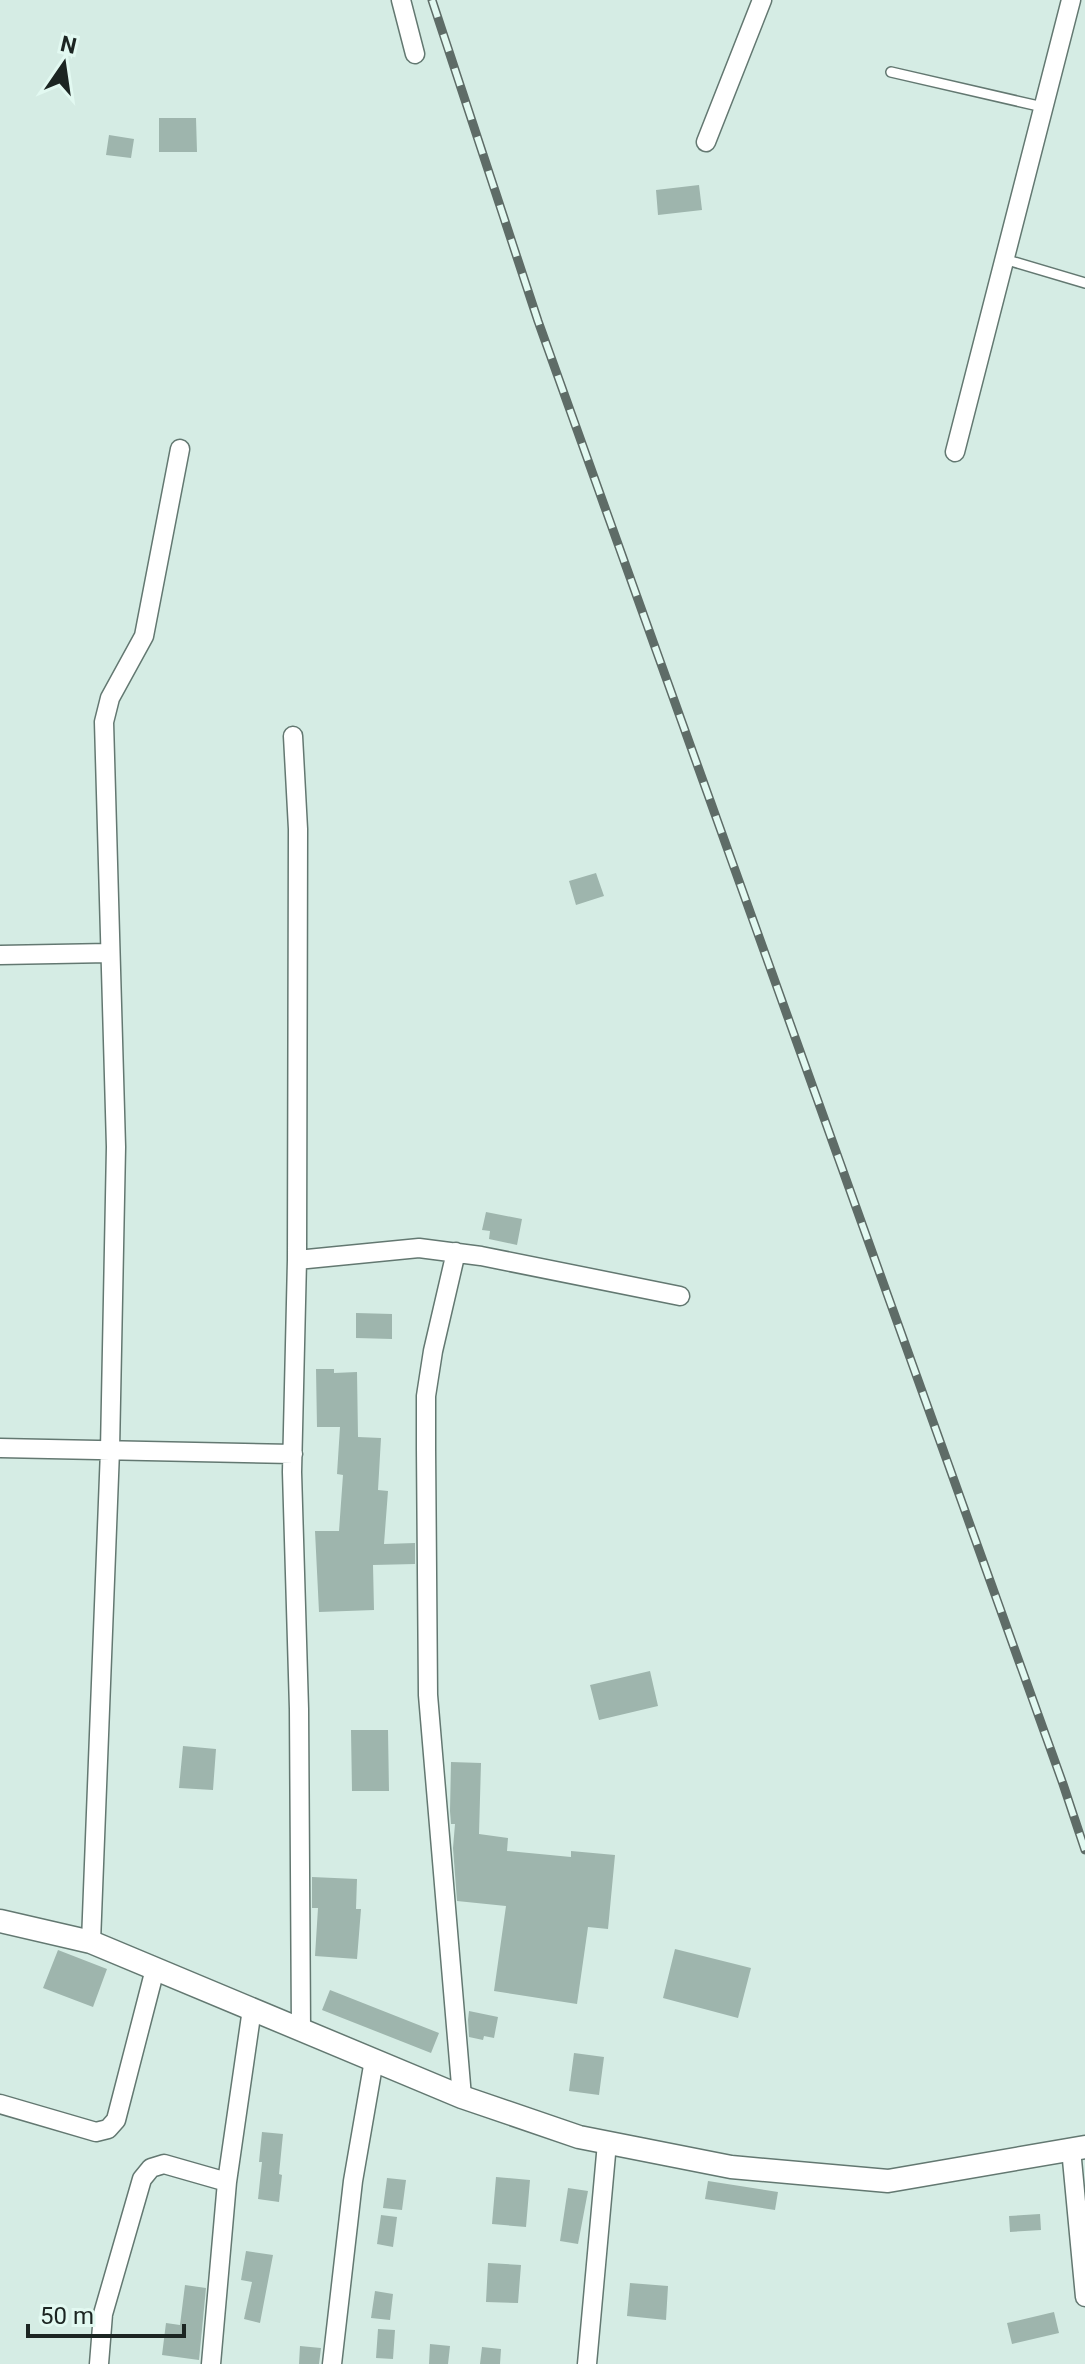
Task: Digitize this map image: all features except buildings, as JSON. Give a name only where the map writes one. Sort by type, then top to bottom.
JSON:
[{"type":"street","points":[[401,0],[415,54]]},
{"type":"street","points":[[706,142],[762,0]]},
{"type":"street","points":[[955,452],[1071,0]]},
{"type":"street","points":[[91,1942],[110,1450],[116,1147],[104,722],[110,698],[144,636],[180,449]]},
{"type":"street","points":[[293,736],[298,829],[297,1260],[293,1454],[299,1709],[301,2030]]},
{"type":"street","points":[[0,955],[109,953]]},
{"type":"street","points":[[297,1260],[419,1248],[456,1252],[680,1296]]},
{"type":"street","points":[[456,1252],[426,1396],[426,1449],[428,1695],[462,2097]]},
{"type":"street","points":[[0,1448],[293,1454]]},
{"type":"street","points":[[0,1921],[91,1942],[462,2097],[579,2137],[607,2143],[731,2167],[888,2181],[1078,2148],[1085,2297]]},
{"type":"street","points":[[0,2104],[96,2132],[108,2129],[116,2120],[155,1969]]},
{"type":"street","points":[[211,2364],[227,2182],[252,2009]]},
{"type":"street","points":[[332,2364],[353,2181],[374,2060]]},
{"type":"street","points":[[587,2364],[607,2143]]},
{"type":"street","points":[[99,2364],[103,2314],[142,2179],[151,2168],[164,2164],[227,2182]]},
{"type":"lane","points":[[891,72],[1043,107]]},
{"type":"lane","points":[[1004,259],[1085,283]]},
{"type":"railway","points":[[432,0],[538,321],[1085,1850]]}]
